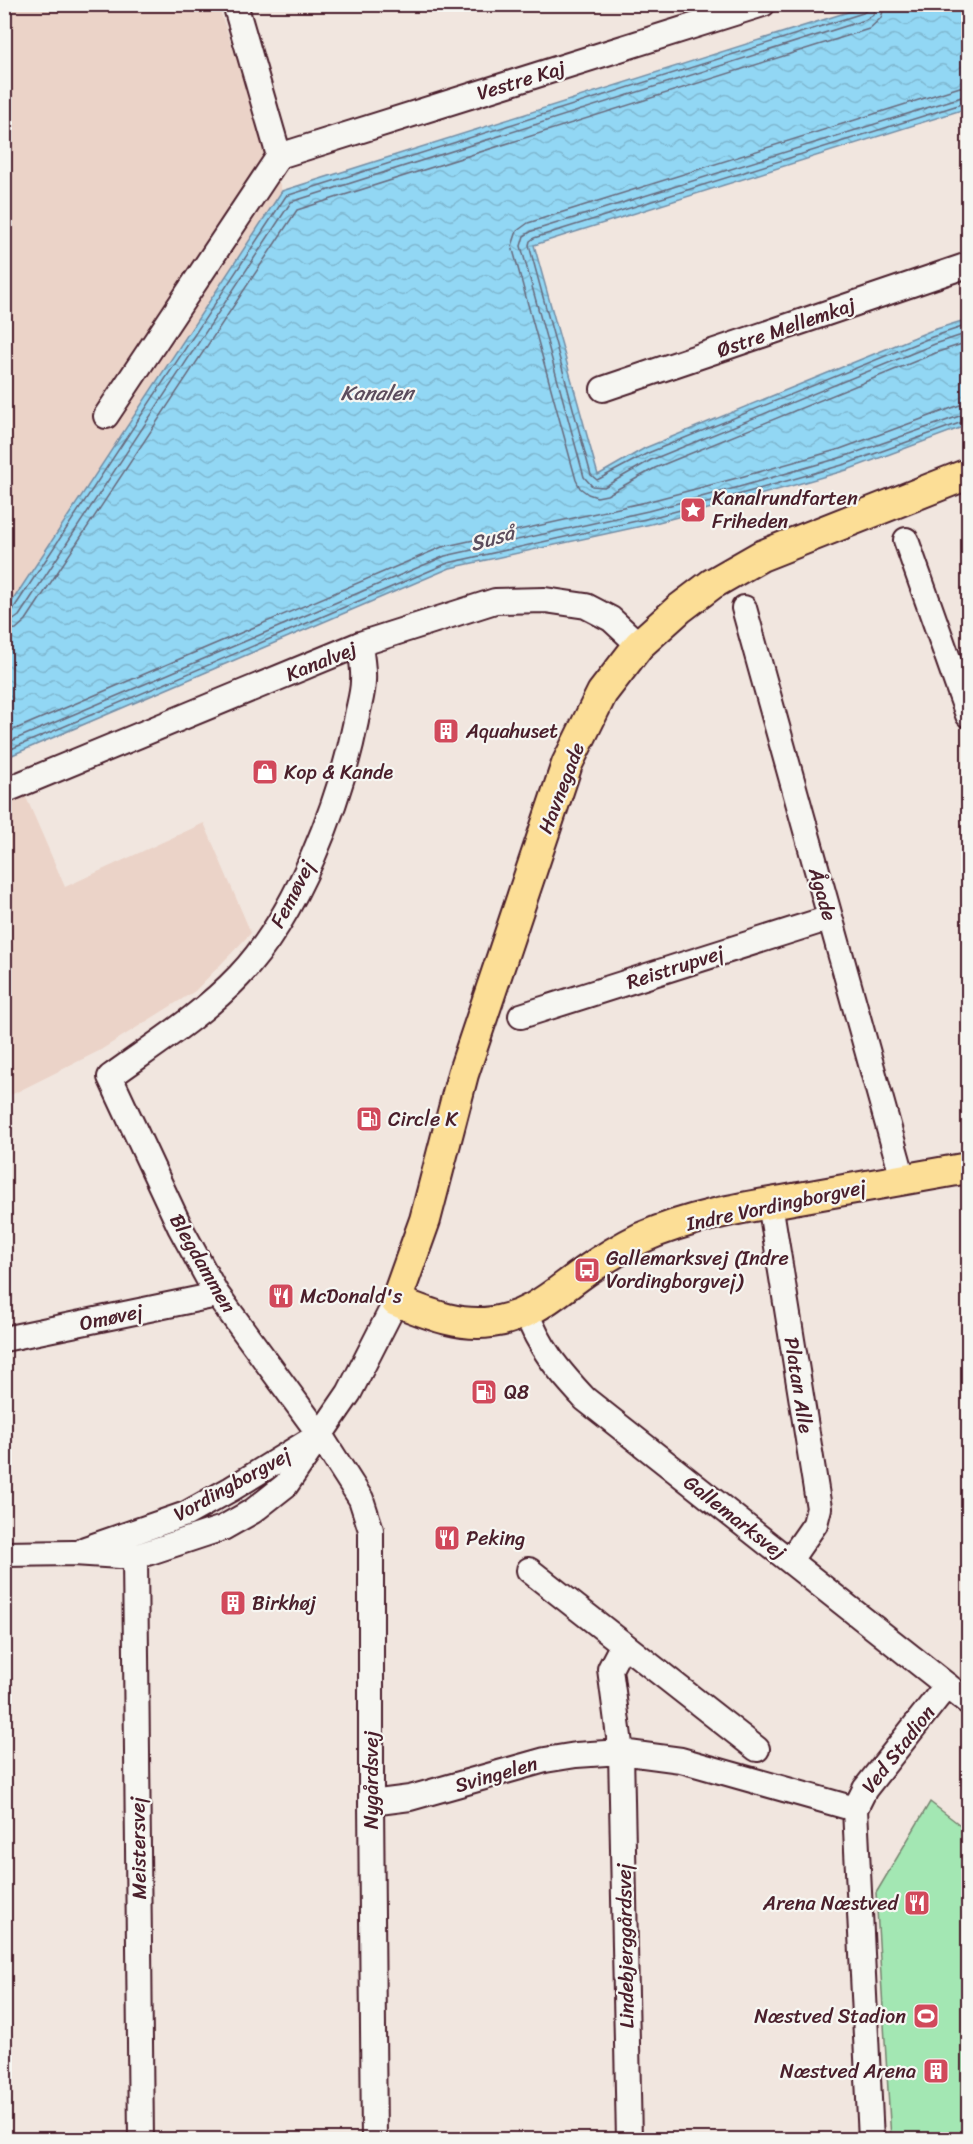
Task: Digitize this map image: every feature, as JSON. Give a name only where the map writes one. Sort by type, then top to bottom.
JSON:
[{"type":"main road","name":"Havnegade","points":[[396,1301],[425,1220],[463,1074],[567,764],[602,693],[639,645],[679,609],[712,584],[761,556],[969,474]]},
{"type":"main road","name":"Indre Vordingborgvej","points":[[396,1301],[463,1323],[492,1322],[526,1311],[550,1299],[588,1270],[641,1239],[694,1219],[770,1203],[969,1168]]},
{"type":"street","points":[[106,416],[279,156],[235,4]]},
{"type":"street","name":"Vestre Kaj","points":[[279,156],[763,4]]},
{"type":"street","name":"Østre Mellemkaj","points":[[603,389],[969,265]]},
{"type":"street","points":[[906,540],[969,715]]},
{"type":"street","name":"Kanalvej","points":[[4,791],[360,644],[495,601],[545,600],[586,606],[611,619],[639,645]]},
{"type":"street","name":"Ågade","points":[[744,609],[903,1179]]},
{"type":"street","name":"Femøvej","points":[[110,1077],[197,1014],[223,991],[240,975],[279,924],[300,884],[335,803],[349,755],[363,681],[360,644]]},
{"type":"street","name":"Reistrupvej","points":[[521,1016],[830,918]]},
{"type":"street","name":"Blegdammen","points":[[110,1077],[176,1218],[216,1293],[320,1435]]},
{"type":"street","name":"Platan Alle","points":[[770,1203],[819,1509],[814,1524],[790,1560]]},
{"type":"street","name":"Omøvej","points":[[4,1339],[207,1297],[216,1293]]},
{"type":"street","name":"Vordingborgvej","points":[[4,1554],[74,1553],[135,1557],[223,1528],[254,1510],[286,1485],[349,1393],[396,1301]]},
{"type":"street","name":"Gallemarksvej","points":[[526,1311],[535,1336],[562,1374],[585,1399],[969,1702]]},
{"type":"street","name":"Vordingborgvej","points":[[74,1553],[186,1514],[320,1435]]},
{"type":"street","name":"Nygårdsvej","points":[[320,1435],[361,1499],[371,1530],[374,2139]]},
{"type":"street","name":"Meistersvej","points":[[135,1557],[141,2139]]},
{"type":"street","points":[[529,1570],[757,1749]]},
{"type":"street","points":[[621,1752],[610,1669],[623,1644]]},
{"type":"street","name":"Ved Stadion","points":[[871,2139],[855,1809],[865,1789],[947,1685]]},
{"type":"street","name":"Svingelen","points":[[371,1803],[410,1798],[545,1760],[621,1752],[681,1760],[855,1809]]},
{"type":"street","name":"Lindebjerggårdsvej","points":[[621,1752],[629,2139]]},
{"type":"shaded area","points":[[5,5],[218,5],[282,191],[5,612]]},
{"type":"shaded area","points":[[26,797],[65,887],[204,823],[251,933],[195,991],[99,1051],[13,1094],[5,1095],[5,806]]},
{"type":"green space","name":"Næstved Stadion","points":[[930,1802],[968,1831],[968,2139],[891,2139],[876,1893]]},
{"type":"water","name":"Kanalen","points":[[870,5],[968,5],[968,108],[534,245],[598,475],[645,448],[930,331],[968,319],[968,425],[847,470],[742,500],[651,524],[450,568],[5,758],[5,612],[282,191]]},
{"type":"place","name":"Kanalrundfarten Friheden","points":[[693,510]]},
{"type":"place","name":"Aquahuset","points":[[446,731]]},
{"type":"place","name":"Kop & Kande","points":[[265,772]]},
{"type":"place","name":"Circle K","points":[[369,1119]]},
{"type":"place","name":"Gallemarksvej (Indre Vordingborgvej)","points":[[587,1270]]},
{"type":"place","name":"McDonald's","points":[[281,1296]]},
{"type":"place","name":"Q8","points":[[484,1392]]},
{"type":"place","name":"Peking","points":[[447,1538]]},
{"type":"place","name":"Birkhøj","points":[[233,1603]]},
{"type":"place","name":"Arena Næstved","points":[[917,1903]]},
{"type":"place","name":"Næstved Stadion","points":[[926,2016]]},
{"type":"place","name":"Næstved Arena","points":[[936,2071]]},
{"type":"water label","name":"Suså","points":[[492,538]]}]
